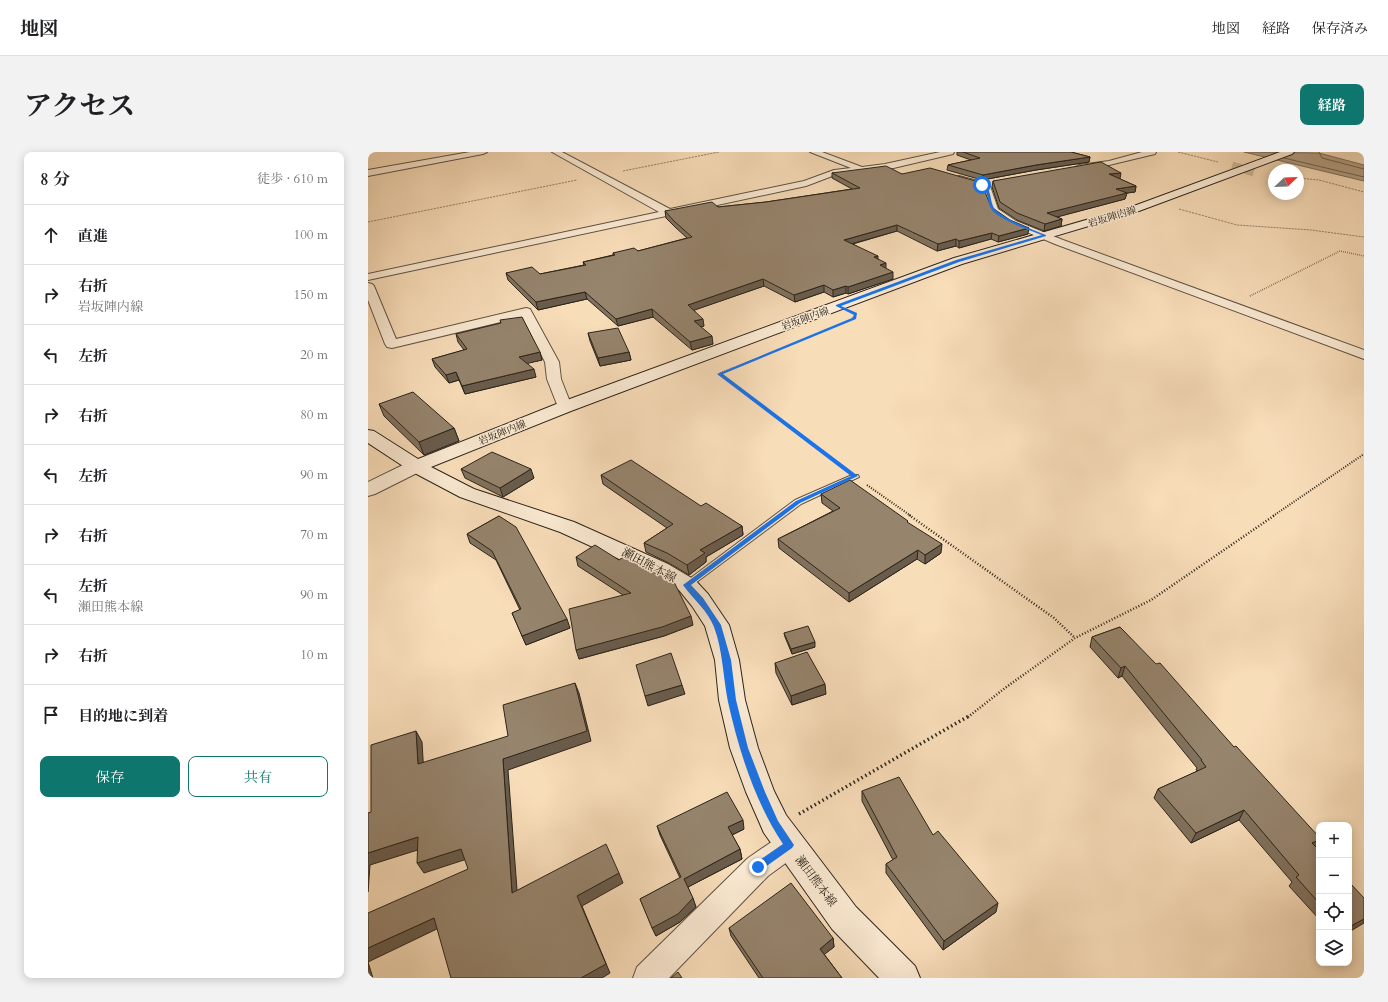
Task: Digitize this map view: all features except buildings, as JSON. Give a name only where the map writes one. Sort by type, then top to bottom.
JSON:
[{"type":"main road","name":"岩坂陣内線","points":[[368,490],[416,466],[565,407],[958,261],[1142,207],[1289,152]]},
{"type":"main road","name":"瀬田熊本線","points":[[368,435],[416,466],[467,493],[567,527],[619,549],[660,569],[687,585],[700,600],[717,625],[727,660],[732,700],[744,748],[760,792],[782,834],[844,918],[903,978]]},
{"type":"street","points":[[368,173],[484,152]]},
{"type":"street","points":[[556,152],[669,213]]},
{"type":"street","points":[[814,152],[863,170]]},
{"type":"street","points":[[368,277],[806,183],[834,173],[863,170],[950,152]]},
{"type":"street","points":[[1070,169],[1109,163],[1152,152]]},
{"type":"street","points":[[906,162],[924,168]]},
{"type":"street","points":[[950,176],[982,185],[987,188],[994,210],[1013,223],[1364,355]]},
{"type":"street","points":[[982,185],[995,182]]},
{"type":"street","points":[[368,286],[392,344],[526,312],[552,362],[554,379],[565,407]]},
{"type":"street","points":[[648,978],[758,867],[782,834]]},
{"type":"lane","points":[[687,585],[798,502],[855,476]]},
{"type":"path","points":[[368,222],[719,152]]},
{"type":"path","points":[[1178,152],[1224,164]]},
{"type":"path","points":[[1304,179],[1319,180],[1364,192]]},
{"type":"path","points":[[1174,207],[1237,225],[1311,230],[1364,237]]},
{"type":"path","points":[[1231,306],[1340,251],[1364,256]]},
{"type":"path","points":[[838,306],[856,314],[854,318],[719,374],[855,476],[1054,618],[1075,638]]},
{"type":"path","points":[[782,834],[798,814],[963,721],[1005,688],[1075,638],[1151,600],[1364,454]]},
{"type":"water","points":[[1244,152],[1319,153],[1364,165],[1364,181],[1304,166],[1304,164],[1294,164]]},
{"type":"tunnel","points":[[1232,166],[1258,173]]},
{"type":"route","points":[[758,867],[789,845],[775,824],[760,792],[744,748],[732,700],[727,660],[717,625],[700,600],[687,585],[798,502],[855,476],[719,374],[854,318],[856,314],[838,306],[958,261],[1045,236],[1013,223],[994,210],[987,188],[982,185]]}]
